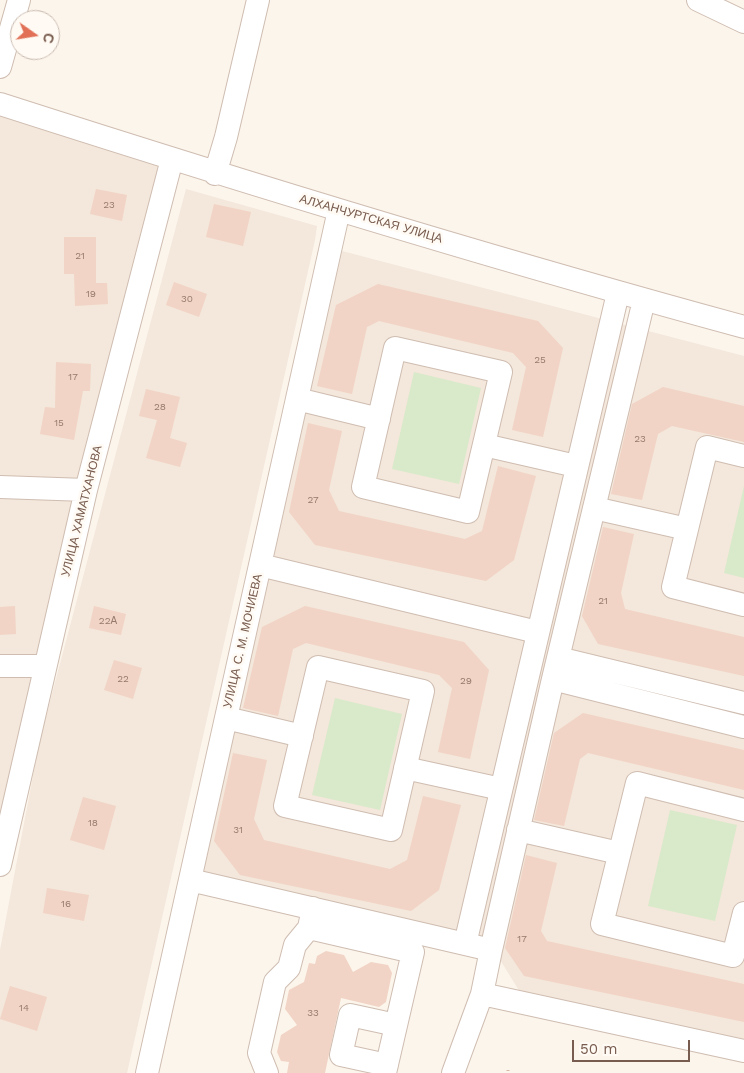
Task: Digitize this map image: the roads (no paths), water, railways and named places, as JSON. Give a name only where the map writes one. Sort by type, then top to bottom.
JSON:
[{"type":"street","points":[[0,67],[19,0]]},
{"type":"street","points":[[215,174],[226,137],[258,0]]},
{"type":"street","points":[[698,0],[744,22]]},
{"type":"street","name":"АЛХАНЧУРТСКАЯ УЛИЦА","points":[[0,104],[215,174],[644,300],[744,327]]},
{"type":"street","name":"УЛИЦА ХАМАТХАНОВА","points":[[0,865],[86,490],[172,160]]},
{"type":"street","name":"УЛИЦА С. М. МОЧИЕВА","points":[[147,1073],[339,210]]},
{"type":"street","points":[[465,944],[618,292]]},
{"type":"street","points":[[453,1073],[482,994],[555,669],[644,300]]},
{"type":"street","points":[[395,348],[501,372],[484,445],[468,512],[363,487],[395,348]]},
{"type":"street","points":[[297,399],[379,420]]},
{"type":"street","points":[[484,445],[576,466]]},
{"type":"street","points":[[744,456],[707,447],[673,587],[744,605]]},
{"type":"street","points":[[0,486],[86,490]]},
{"type":"street","points":[[594,508],[687,529]]},
{"type":"street","points":[[260,565],[537,632]]},
{"type":"street","points":[[0,666],[45,666]]},
{"type":"street","points":[[318,666],[423,691],[405,768],[391,830],[285,806],[318,666]]},
{"type":"street","points":[[555,669],[744,703]]},
{"type":"street","points":[[555,669],[744,727]]},
{"type":"street","points":[[226,718],[302,736]]},
{"type":"street","points":[[405,768],[501,789]]},
{"type":"street","points":[[744,810],[636,783],[602,924],[734,956],[744,913]]},
{"type":"street","points":[[518,830],[619,853]]},
{"type":"street","points":[[190,880],[413,952],[386,1069],[341,1055],[350,1015],[396,1025]]},
{"type":"street","points":[[311,918],[491,950]]},
{"type":"street","points":[[267,1073],[259,1053],[275,982],[289,968],[295,945],[311,918]]},
{"type":"street","points":[[482,994],[744,1051]]}]
